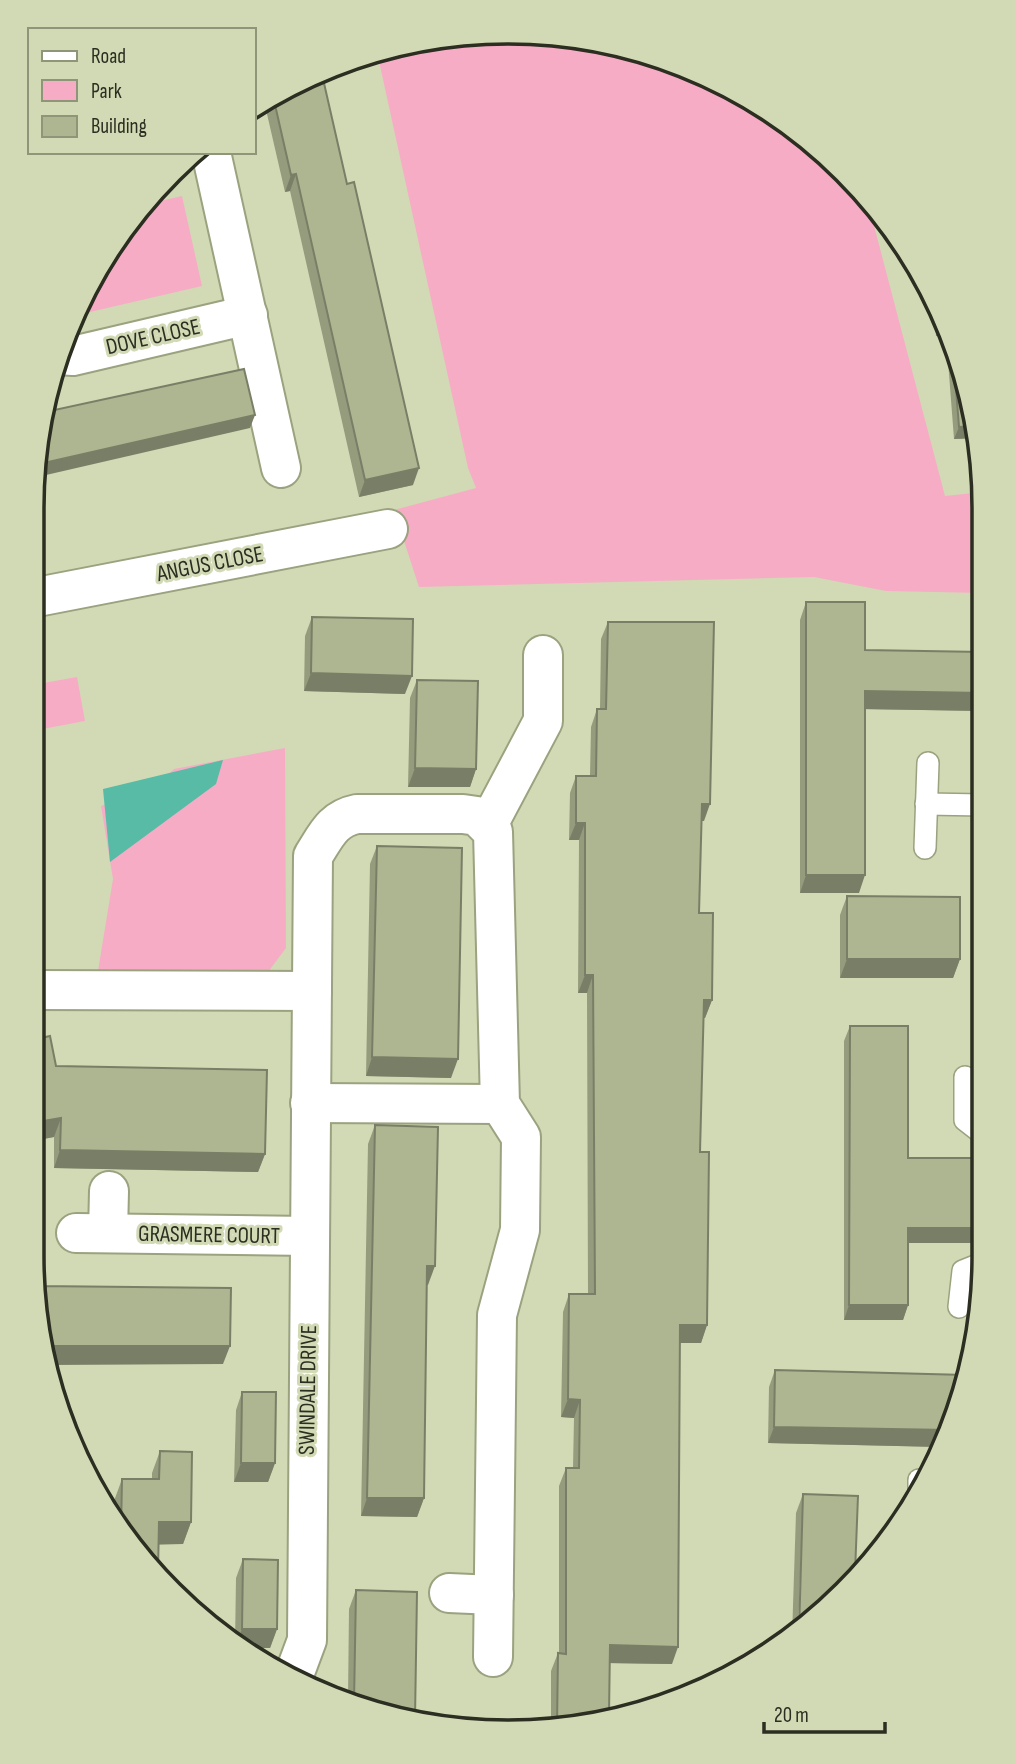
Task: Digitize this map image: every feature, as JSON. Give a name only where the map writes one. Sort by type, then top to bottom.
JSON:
[{"type":"street","points":[[202,159],[248,315],[281,468]]},
{"type":"street","name":"DOVE CLOSE","points":[[69,356],[248,315]]},
{"type":"street","name":"ANGUS CLOSE","points":[[44,596],[388,529]]},
{"type":"street","points":[[493,1657],[497,1315],[520,1230],[521,1137],[500,1104],[496,851],[493,832],[488,825],[543,721],[542,655]]},
{"type":"street","name":"SWINDALE DRIVE","points":[[296,1669],[307,1640],[313,856],[330,827],[342,817],[357,814],[463,814],[477,816],[488,825]]},
{"type":"street","points":[[44,990],[312,991]]},
{"type":"street","points":[[310,1103],[500,1104]]},
{"type":"street","name":"GRASMERE COURT","points":[[109,1191],[92,1233],[309,1236]]},
{"type":"street","points":[[449,1593],[494,1595]]},
{"type":"lane","points":[[925,848],[928,763]]},
{"type":"lane","points":[[926,804],[972,805]]},
{"type":"lane","points":[[965,1077],[965,1120],[972,1125]]},
{"type":"lane","points":[[959,1307],[963,1271],[972,1268]]},
{"type":"green space","points":[[508,44],[569,48],[628,60],[686,79],[766,122],[814,159],[873,221],[945,496],[972,493],[972,593],[886,591],[814,577],[419,587],[394,510],[476,488],[468,468],[379,62],[447,48]]},
{"type":"green space","points":[[182,196],[202,286],[87,313],[122,250],[160,201]]},
{"type":"green space","points":[[77,677],[85,721],[44,729],[44,683]]},
{"type":"green space","points":[[285,748],[286,948],[265,976],[97,977],[113,879],[101,806],[156,786],[174,769]]},
{"type":"water","points":[[223,760],[216,784],[110,862],[103,789]]},
{"type":"building","points":[[324,82],[347,184],[354,182],[419,468],[365,480],[296,174],[291,175],[275,106]]},
{"type":"building","points":[[244,369],[255,415],[47,462],[55,410]]},
{"type":"building","points":[[956,388],[965,427],[959,427]]},
{"type":"building","points":[[806,602],[865,602],[865,650],[972,652],[972,693],[865,691],[865,875],[806,875]]},
{"type":"building","points":[[312,617],[413,619],[412,676],[311,673]]},
{"type":"building","points":[[608,622],[714,622],[710,804],[702,804],[699,913],[713,913],[712,1000],[704,1000],[700,1152],[709,1152],[707,1325],[680,1325],[678,1647],[610,1645],[609,1709],[557,1717],[558,1653],[566,1654],[566,1468],[579,1468],[580,1400],[568,1399],[569,1294],[595,1294],[593,975],[585,975],[585,823],[576,823],[576,776],[596,776],[597,709],[606,709]]},
{"type":"building","points":[[417,680],[478,681],[476,769],[415,768]]},
{"type":"building","points":[[377,846],[462,848],[458,1059],[372,1057]]},
{"type":"building","points":[[847,896],[960,897],[960,959],[847,959]]},
{"type":"building","points":[[850,1026],[908,1026],[908,1158],[972,1158],[972,1228],[908,1228],[908,1305],[849,1305]]},
{"type":"building","points":[[50,1036],[56,1066],[267,1070],[265,1154],[60,1150],[61,1118],[44,1121],[44,1037]]},
{"type":"building","points":[[375,1125],[438,1127],[435,1266],[427,1266],[424,1498],[367,1498]]},
{"type":"building","points":[[45,1286],[231,1288],[230,1346],[54,1346],[54,1350]]},
{"type":"building","points":[[775,1370],[956,1375],[939,1430],[774,1427]]},
{"type":"building","points":[[242,1392],[276,1392],[275,1463],[241,1463]]},
{"type":"building","points":[[160,1451],[192,1452],[191,1522],[159,1522],[158,1561],[121,1513],[122,1479],[159,1479]]},
{"type":"building","points":[[803,1494],[858,1496],[855,1564],[799,1617]]},
{"type":"building","points":[[243,1559],[278,1560],[277,1629],[242,1629]]},
{"type":"building","points":[[356,1590],[417,1592],[415,1711],[354,1694]]}]
